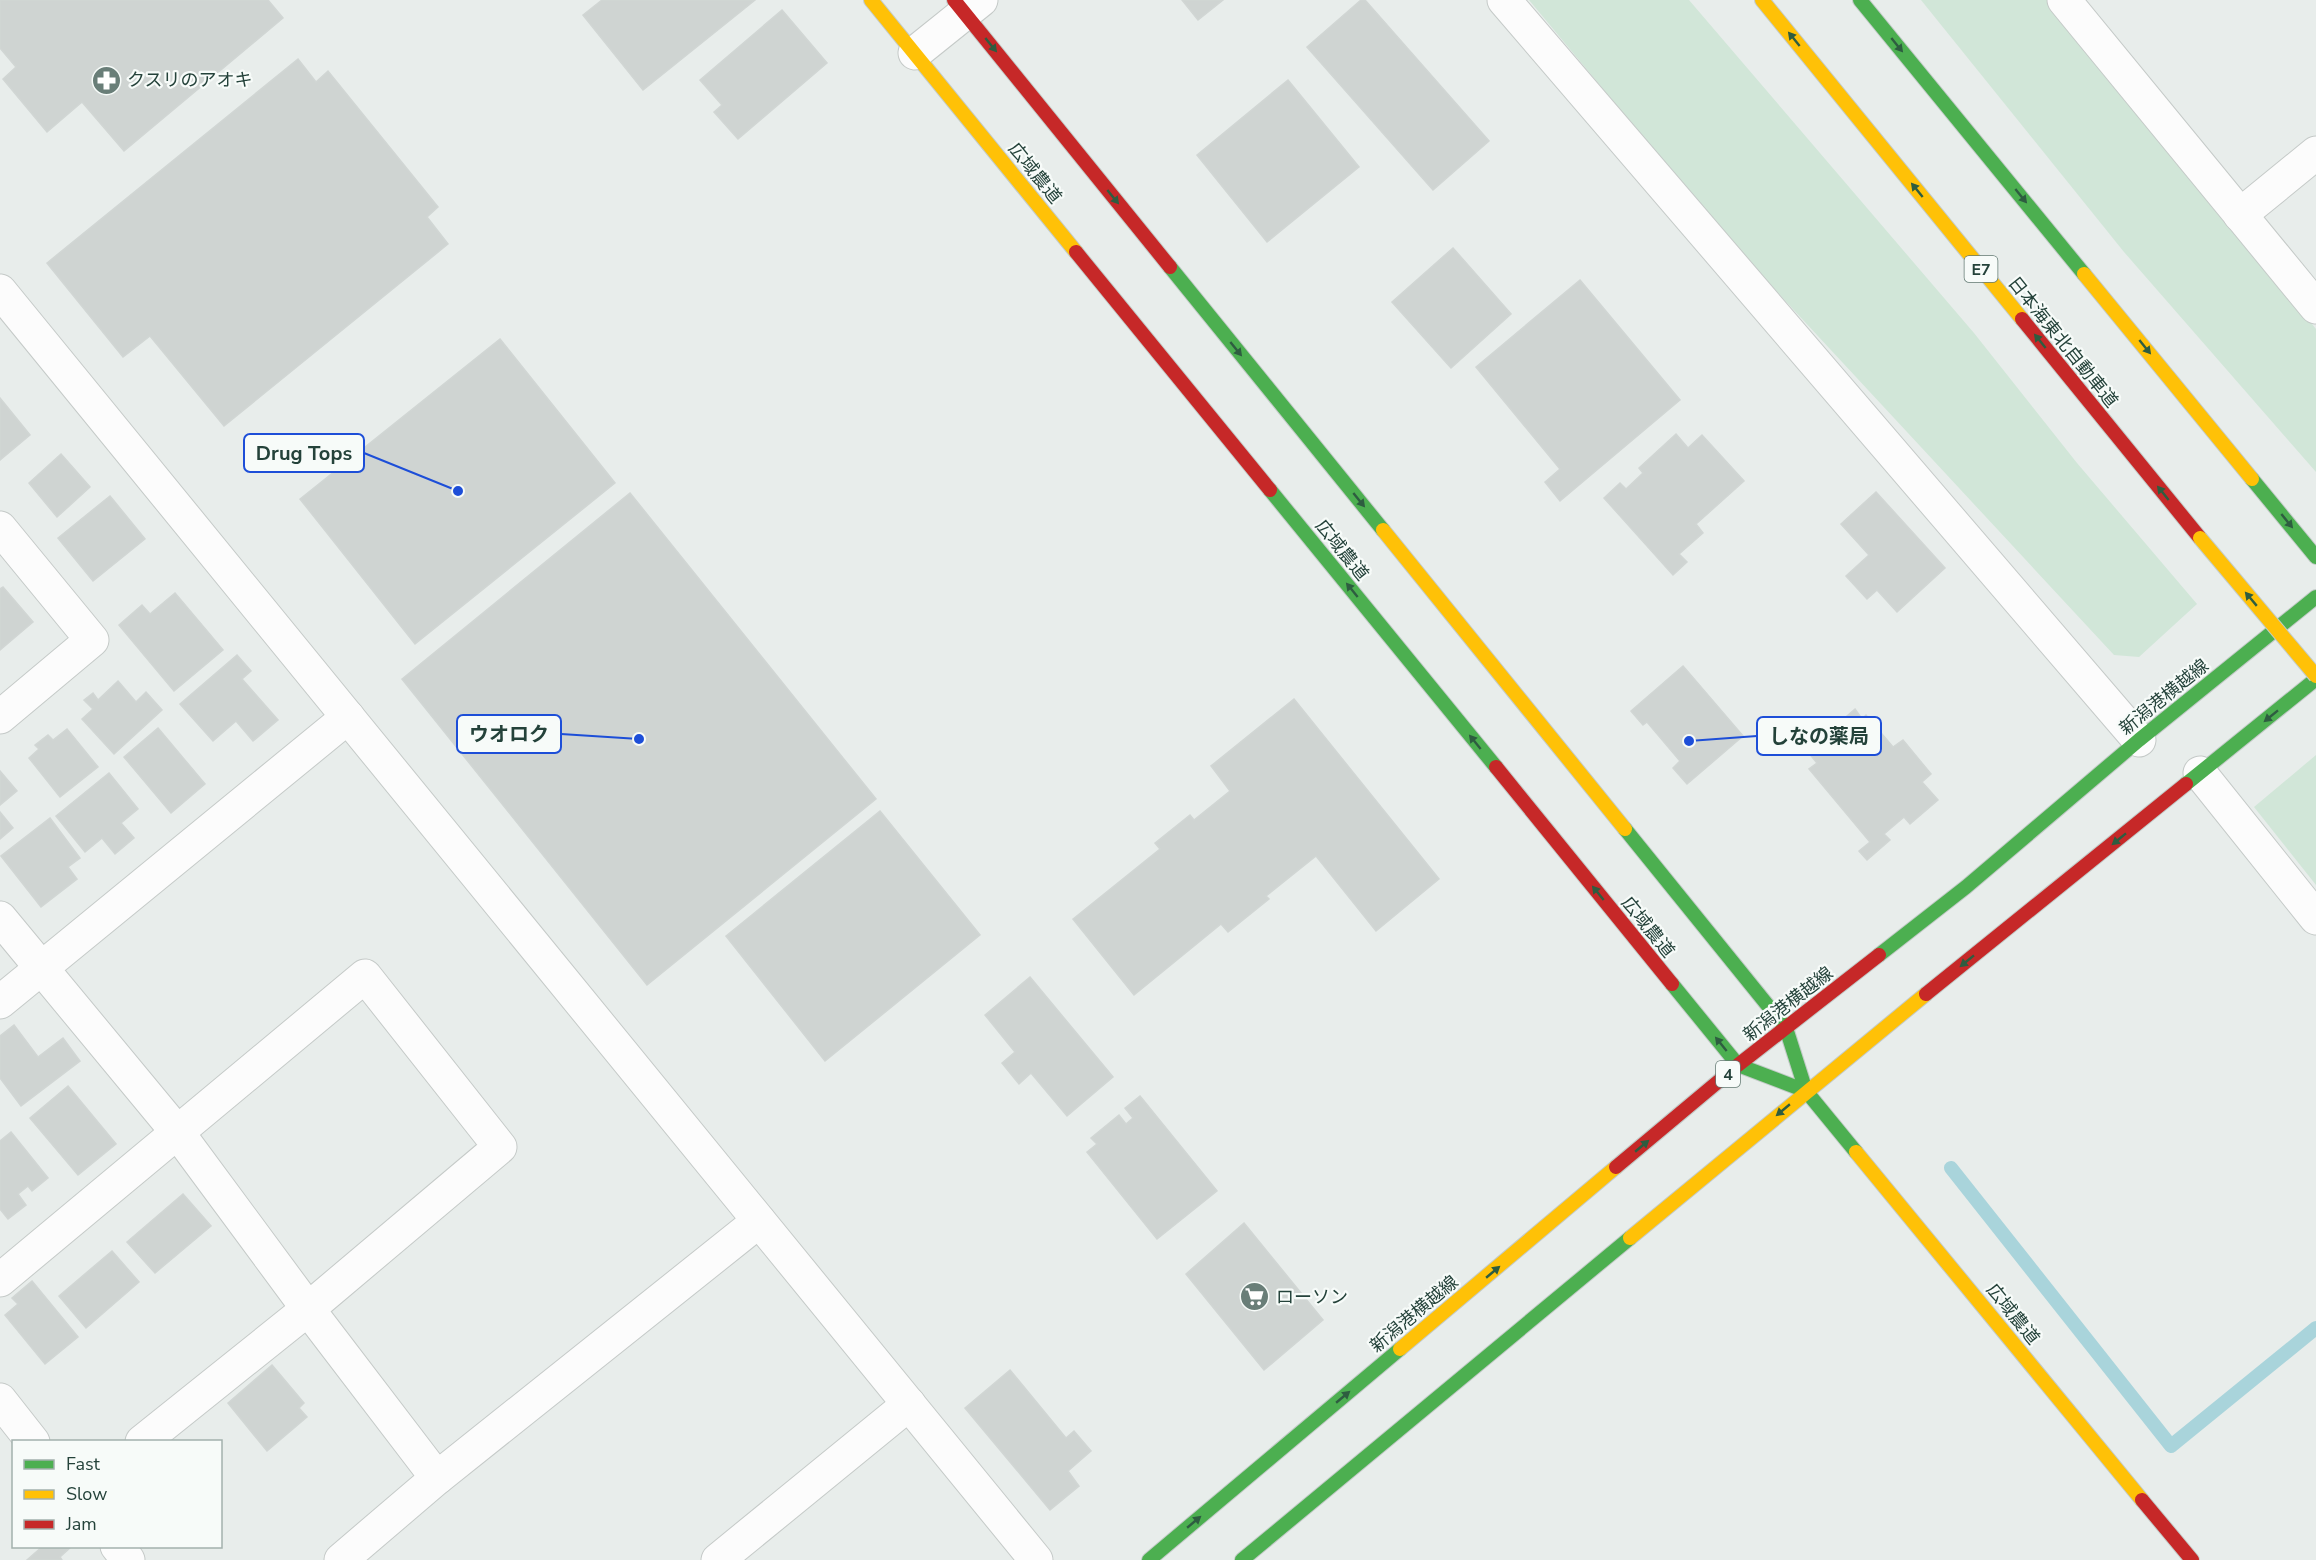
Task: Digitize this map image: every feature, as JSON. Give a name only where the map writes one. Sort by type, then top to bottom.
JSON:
[{"type":"main road","name":"広域農道","points":[[871,0],[1738,1065],[1806,1091]]},
{"type":"main road","name":"日本海東北自動車道","points":[[1762,0],[2316,677]]},
{"type":"main road","points":[[1860,0],[2316,557]]},
{"type":"main road","name":"広域農道","points":[[967,4],[1786,1028],[1806,1091],[2192,1560]]},
{"type":"main road","name":"新潟港横越線","points":[[1149,1560],[1738,1065],[1966,887],[2139,740],[2316,597]]},
{"type":"main road","points":[[1242,1560],[1806,1091],[2316,677]]},
{"type":"street","points":[[1504,0],[2139,740]]},
{"type":"street","points":[[2064,0],[2316,307]]},
{"type":"street","points":[[915,53],[967,4]]},
{"type":"street","points":[[2240,214],[2316,153]]},
{"type":"street","points":[[0,291],[1036,1560]]},
{"type":"street","points":[[0,528],[92,640],[0,717]]},
{"type":"street","points":[[0,1002],[348,717]]},
{"type":"street","points":[[2200,773],[2316,918]]},
{"type":"street","points":[[0,918],[178,1133],[437,1478]]},
{"type":"street","points":[[0,1280],[365,976],[501,1147],[308,1309],[144,1440]]},
{"type":"street","points":[[341,1560],[437,1478],[759,1221]]},
{"type":"street","points":[[0,1400],[31,1440]]},
{"type":"street","points":[[718,1560],[909,1404]]},
{"type":"street","points":[[119,1548],[128,1560]]},
{"type":"green space","points":[[1529,0],[1689,0],[1974,333],[2077,463],[2197,604],[2139,657],[2114,655],[1727,238]]},
{"type":"green space","points":[[1921,0],[2048,0],[2109,71],[2316,329],[2316,472],[2124,252]]},
{"type":"green space","points":[[2316,755],[2316,885],[2254,807]]},
{"type":"building","points":[[0,0],[268,0],[283,18],[124,151],[82,102],[47,132],[3,79],[16,67],[0,48]]},
{"type":"building","points":[[602,0],[755,0],[643,90],[583,15]]},
{"type":"building","points":[[1182,0],[1223,0],[1198,20]]},
{"type":"building","points":[[1361,0],[1365,0],[1489,141],[1433,190],[1307,47]]},
{"type":"building","points":[[782,10],[827,63],[738,139],[714,112],[722,105],[700,80]]},
{"type":"building","points":[[298,59],[316,82],[328,71],[438,207],[427,217],[448,244],[224,426],[150,336],[123,357],[47,263]]},
{"type":"building","points":[[1288,80],[1359,167],[1267,242],[1197,155]]},
{"type":"building","points":[[1453,248],[1511,314],[1451,368],[1392,302]]},
{"type":"building","points":[[1580,280],[1680,400],[1560,501],[1545,482],[1560,469],[1476,367]]},
{"type":"building","points":[[500,339],[615,483],[415,644],[300,499]]},
{"type":"building","points":[[0,398],[30,435],[0,460]]},
{"type":"building","points":[[1676,434],[1688,448],[1702,435],[1744,481],[1696,524],[1703,533],[1679,554],[1687,562],[1673,575],[1604,498],[1620,483],[1626,489],[1643,473],[1639,468]]},
{"type":"building","points":[[61,454],[90,487],[57,517],[29,483]]},
{"type":"building","points":[[1876,492],[1945,568],[1897,612],[1877,590],[1867,599],[1846,576],[1869,555],[1841,524]]},
{"type":"building","points":[[630,493],[876,799],[647,985],[402,679]]},
{"type":"building","points":[[110,496],[145,539],[93,581],[58,538]]},
{"type":"building","points":[[3,587],[33,622],[0,650],[0,589]]},
{"type":"building","points":[[175,593],[223,650],[174,691],[119,625],[142,605],[150,614]]},
{"type":"building","points":[[237,655],[251,671],[242,679],[278,720],[253,741],[236,721],[213,741],[180,704]]},
{"type":"building","points":[[1683,666],[1743,736],[1687,784],[1673,768],[1680,761],[1647,722],[1643,725],[1631,711]]},
{"type":"building","points":[[118,681],[136,702],[146,692],[162,710],[114,754],[82,719],[93,709],[84,700],[93,693],[98,700]]},
{"type":"building","points":[[1294,699],[1439,879],[1376,931],[1316,856],[1266,896],[1269,899],[1228,932],[1221,924],[1134,995],[1073,919],[1160,849],[1155,843],[1190,815],[1194,820],[1230,791],[1211,766]]},
{"type":"building","points":[[1855,709],[1862,719],[1866,715],[1893,747],[1903,740],[1931,774],[1922,782],[1938,800],[1910,824],[1904,817],[1884,834],[1890,840],[1867,860],[1859,851],[1870,842],[1809,769],[1817,763],[1799,741],[1826,718],[1833,728]]},
{"type":"building","points":[[158,728],[205,784],[171,813],[124,757]]},
{"type":"building","points":[[67,729],[98,767],[60,797],[29,758],[39,749],[35,745],[48,735],[53,740]]},
{"type":"building","points":[[0,771],[17,791],[0,805]]},
{"type":"building","points":[[109,773],[138,809],[121,823],[134,838],[115,854],[102,838],[85,852],[56,816]]},
{"type":"building","points":[[880,811],[980,935],[825,1061],[726,936]]},
{"type":"building","points":[[0,812],[13,828],[0,839]]},
{"type":"building","points":[[50,818],[80,858],[68,867],[77,879],[41,907],[1,856]]},
{"type":"building","points":[[1030,977],[1113,1077],[1067,1116],[1031,1073],[1019,1084],[1002,1063],[1015,1052],[985,1015]]},
{"type":"building","points":[[14,1025],[38,1057],[63,1038],[80,1061],[21,1106],[0,1078],[0,1036]]},
{"type":"building","points":[[68,1086],[116,1144],[78,1175],[30,1118]]},
{"type":"building","points":[[1140,1096],[1217,1191],[1157,1239],[1087,1152],[1097,1144],[1091,1138],[1119,1115],[1126,1124],[1133,1118],[1125,1108]]},
{"type":"building","points":[[11,1132],[48,1178],[32,1191],[28,1186],[18,1194],[26,1205],[8,1219],[0,1209],[0,1141]]},
{"type":"building","points":[[183,1194],[211,1226],[155,1273],[127,1242]]},
{"type":"building","name":"ローソン","points":[[1244,1223],[1323,1320],[1264,1370],[1186,1274]]},
{"type":"building","points":[[112,1251],[139,1282],[86,1328],[59,1296]]},
{"type":"building","points":[[32,1281],[78,1337],[45,1364],[5,1315],[18,1304],[12,1298]]},
{"type":"building","points":[[272,1365],[304,1403],[299,1408],[307,1417],[267,1451],[228,1403]]},
{"type":"building","points":[[1010,1370],[1066,1438],[1074,1431],[1091,1451],[1068,1471],[1079,1486],[1050,1510],[965,1408]]},
{"type":"building","points":[[41,1548],[70,1548],[60,1557],[62,1560],[27,1560]]},
{"type":"waterway","points":[[1951,1168],[2171,1446],[2316,1328]]},
{"type":"traffic: fast","points":[[1860,0],[2084,274]]},
{"type":"traffic: fast","points":[[1170,267],[1383,530]]},
{"type":"traffic: fast","points":[[2252,479],[2316,557]]},
{"type":"traffic: fast","points":[[1270,490],[1496,767]]},
{"type":"traffic: fast","points":[[1879,955],[1966,887],[2139,740],[2316,597]]},
{"type":"traffic: fast","points":[[2186,784],[2316,679]]},
{"type":"traffic: fast","points":[[1625,829],[1786,1028],[1806,1091],[1856,1152]]},
{"type":"traffic: fast","points":[[1672,984],[1738,1065],[1806,1091]]},
{"type":"traffic: fast","points":[[1242,1560],[1630,1238]]},
{"type":"traffic: fast","points":[[1149,1560],[1400,1349]]},
{"type":"traffic: slow","points":[[871,0],[1076,252]]},
{"type":"traffic: slow","points":[[1762,0],[2022,319]]},
{"type":"traffic: slow","points":[[2084,274],[2252,479]]},
{"type":"traffic: slow","points":[[1383,530],[1625,829]]},
{"type":"traffic: slow","points":[[2200,538],[2316,676]]},
{"type":"traffic: slow","points":[[1630,1238],[1926,994]]},
{"type":"traffic: slow","points":[[1856,1152],[2142,1500]]},
{"type":"traffic: slow","points":[[1400,1349],[1616,1167]]},
{"type":"traffic: jam","points":[[954,0],[1170,267]]},
{"type":"traffic: jam","points":[[1076,252],[1270,490]]},
{"type":"traffic: jam","points":[[2022,319],[2200,538]]},
{"type":"traffic: jam","points":[[1496,767],[1672,984]]},
{"type":"traffic: jam","points":[[1926,994],[2186,784]]},
{"type":"traffic: jam","points":[[1616,1167],[1738,1065],[1879,955]]},
{"type":"traffic: jam","points":[[2142,1500],[2192,1560]]},
{"type":"place","name":"クスリのアオキ","points":[[106,80]]},
{"type":"place","name":"Drug Tops","points":[[458,491]]},
{"type":"place","name":"ウオロク","points":[[639,739]]},
{"type":"place","name":"しなの薬局","points":[[1689,741]]},
{"type":"place","name":"ローソン","points":[[1255,1297]]}]
